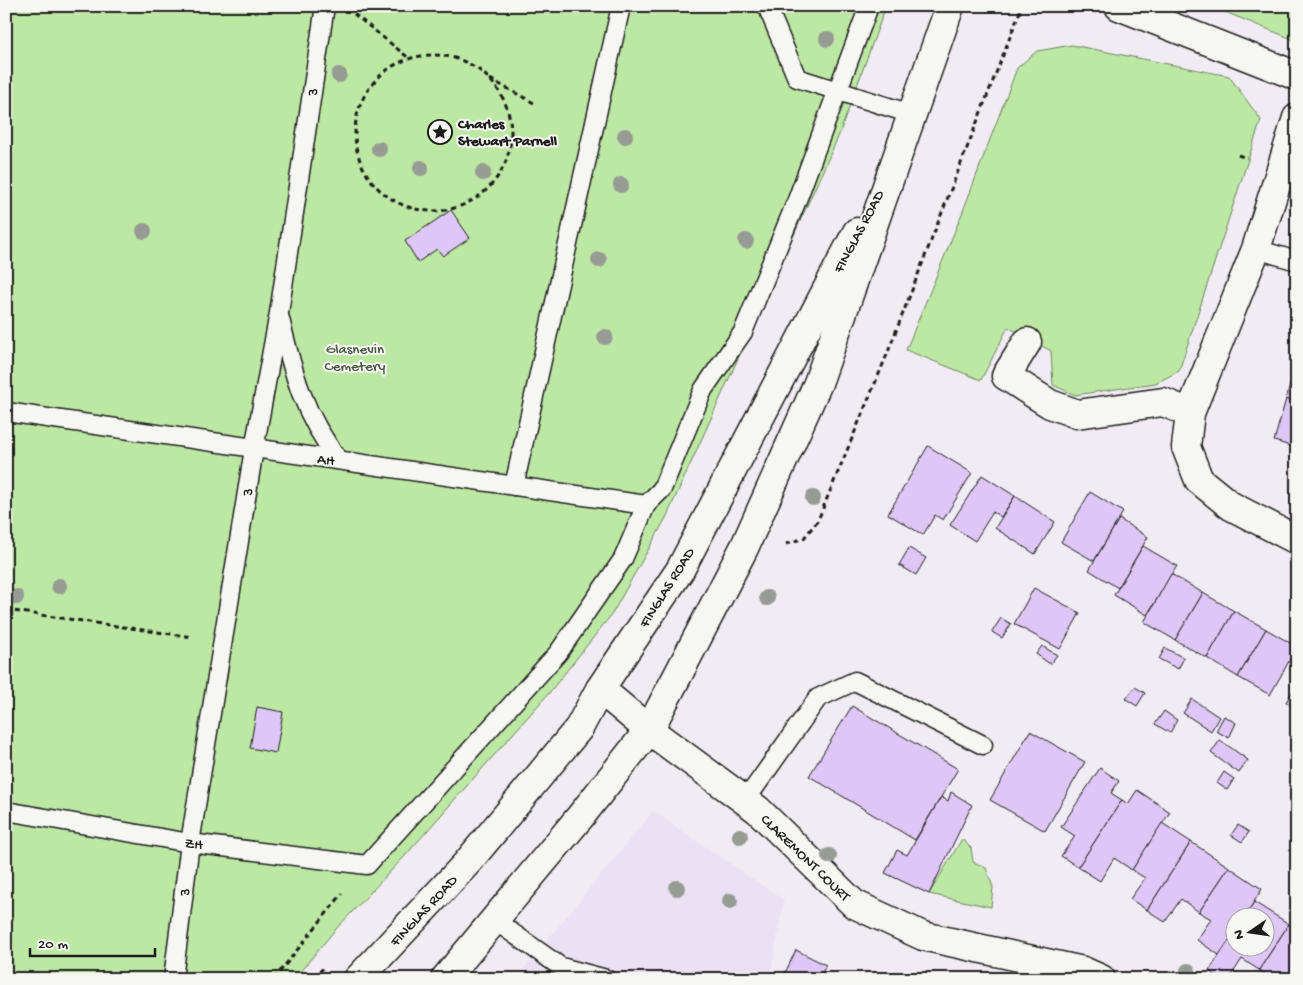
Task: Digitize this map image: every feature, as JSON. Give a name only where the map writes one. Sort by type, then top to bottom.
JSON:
[{"type":"main road","name":"FINGLAS ROAD","points":[[445,979],[580,817],[649,730],[744,548],[818,382],[950,6]]},
{"type":"main road","points":[[1119,6],[1297,76]]},
{"type":"main road","points":[[1297,118],[1256,249],[1190,413],[1186,447],[1199,480],[1230,506],[1297,540]]},
{"type":"main road","name":"FINGLAS ROAD","points":[[358,979],[467,863],[578,728],[600,689],[680,570],[902,147]]},
{"type":"main road","points":[[1027,342],[1006,376],[1050,404],[1077,414],[1163,402],[1190,413]]},
{"type":"main road","name":"CLAREMONT COURT","points":[[600,689],[649,730],[758,810],[854,904],[922,936],[1083,971],[1101,979]]},
{"type":"lane","name":"3","points":[[173,979],[190,843],[254,449],[279,313],[325,6]]},
{"type":"lane","points":[[514,486],[621,6]]},
{"type":"lane","points":[[767,6],[797,78],[911,114]]},
{"type":"lane","points":[[373,859],[558,653],[623,559],[646,505],[662,489],[703,390],[743,332],[798,200],[868,6]]},
{"type":"lane","points":[[1256,249],[1297,261]]},
{"type":"lane","points":[[279,313],[294,378],[312,421],[338,460]]},
{"type":"lane","name":"AH","points":[[6,412],[646,505]]},
{"type":"lane","points":[[745,801],[818,698],[855,681],[983,745]]},
{"type":"lane","name":"ZH","points":[[6,811],[190,843],[373,859]]},
{"type":"lane","points":[[494,920],[564,973],[606,979]]},
{"type":"path","points":[[804,538],[818,520],[886,357],[1022,6]]},
{"type":"path","points":[[351,12],[410,59]]},
{"type":"path","points":[[490,78],[505,100],[512,126],[509,152],[498,177],[481,195],[459,207],[434,211],[409,207],[386,196],[369,177],[358,155],[355,130],[360,105],[372,83],[393,65],[417,56],[443,55],[469,62],[490,78],[534,103]]},
{"type":"path","points":[[6,610],[223,642]]},
{"type":"path","points":[[274,979],[373,859]]},
{"type":"shaded area","points":[[653,811],[784,900],[770,979],[515,979]]},
{"type":"green space","name":"Glasnevin Cemetery","points":[[6,6],[886,6],[839,135],[666,518],[612,614],[549,693],[404,857],[335,930],[294,979],[6,979]]},
{"type":"green space","points":[[1210,6],[1297,6],[1297,41]]},
{"type":"green space","points":[[1072,45],[1229,76],[1261,120],[1179,371],[1156,383],[1075,395],[1053,385],[1051,351],[1008,327],[981,380],[906,350],[963,211],[1017,68],[1037,51]]},
{"type":"green space","points":[[962,839],[971,848],[973,862],[986,868],[993,887],[991,907],[929,894]]},
{"type":"building","points":[[451,210],[470,238],[443,256],[437,249],[418,262],[405,241]]},
{"type":"building","points":[[1297,360],[1297,402],[1286,399]]},
{"type":"building","points":[[1286,399],[1297,402],[1297,448],[1274,441]]},
{"type":"building","points":[[928,446],[972,473],[943,520],[935,515],[923,535],[888,514]]},
{"type":"building","points":[[982,475],[1015,496],[1001,517],[993,512],[975,541],[950,525]]},
{"type":"building","points":[[1090,492],[1123,512],[1094,561],[1061,542]]},
{"type":"building","points":[[1015,496],[1055,522],[1035,554],[995,528]]},
{"type":"building","points":[[1119,519],[1148,537],[1118,588],[1089,570]]},
{"type":"building","points":[[1143,546],[1177,566],[1147,615],[1114,595]]},
{"type":"building","points":[[909,548],[926,558],[916,575],[899,565]]},
{"type":"building","points":[[1171,574],[1203,593],[1175,640],[1144,622]]},
{"type":"building","points":[[1034,588],[1080,613],[1060,649],[1014,624]]},
{"type":"building","points":[[1203,593],[1234,611],[1207,658],[1175,640]]},
{"type":"building","points":[[1234,611],[1266,629],[1238,677],[1207,658]]},
{"type":"building","points":[[1001,618],[1011,624],[1002,638],[992,632]]},
{"type":"building","points":[[1266,629],[1297,647],[1270,695],[1238,677]]},
{"type":"building","points":[[1042,646],[1057,655],[1050,664],[1036,654]]},
{"type":"building","points":[[1165,648],[1184,658],[1178,669],[1159,659]]},
{"type":"building","points":[[1297,684],[1297,709],[1286,702]]},
{"type":"building","points":[[1135,687],[1145,693],[1137,706],[1126,699]]},
{"type":"building","points":[[1192,699],[1219,717],[1211,731],[1183,713]]},
{"type":"building","points":[[852,706],[958,769],[915,840],[809,776]]},
{"type":"building","points":[[257,707],[283,712],[276,753],[250,748]]},
{"type":"building","points":[[1164,711],[1177,720],[1170,733],[1155,724]]},
{"type":"building","points":[[1224,716],[1236,723],[1229,738],[1216,731]]},
{"type":"building","points":[[1030,731],[1085,762],[1045,831],[990,800]]},
{"type":"building","points":[[1220,740],[1248,760],[1239,773],[1211,753]]},
{"type":"building","points":[[1100,768],[1119,781],[1111,793],[1122,800],[1078,867],[1061,856],[1075,836],[1061,827]]},
{"type":"building","points":[[1224,772],[1234,779],[1227,790],[1217,783]]},
{"type":"building","points":[[1137,790],[1170,812],[1132,870],[1114,858],[1100,881],[1078,867],[1122,800],[1128,804]]},
{"type":"building","points":[[951,792],[972,805],[929,894],[885,873],[897,850],[907,855],[941,797],[948,801]]},
{"type":"building","points":[[1162,823],[1191,842],[1147,910],[1130,899],[1145,878],[1132,870]]},
{"type":"building","points":[[1238,825],[1249,832],[1242,842],[1231,835]]},
{"type":"building","points":[[1191,842],[1229,867],[1199,912],[1181,899],[1165,922],[1147,910]]},
{"type":"building","points":[[1229,867],[1262,889],[1250,908],[1226,908],[1226,945],[1219,955],[1197,940],[1211,919],[1199,912]]},
{"type":"building","points":[[1254,902],[1264,908],[1250,908]]},
{"type":"building","points":[[1276,916],[1289,924],[1276,944]]},
{"type":"building","points":[[1289,924],[1297,930],[1297,979],[1268,979],[1269,977],[1259,970],[1267,958],[1276,958],[1276,944]]},
{"type":"building","points":[[1226,945],[1226,958],[1267,958],[1259,970],[1242,959],[1229,979],[1221,979],[1209,971]]},
{"type":"building","points":[[796,950],[826,965],[819,979],[797,979],[785,973]]},
{"type":"place","name":"Charles Stewart Parnell","points":[[440,132]]}]
